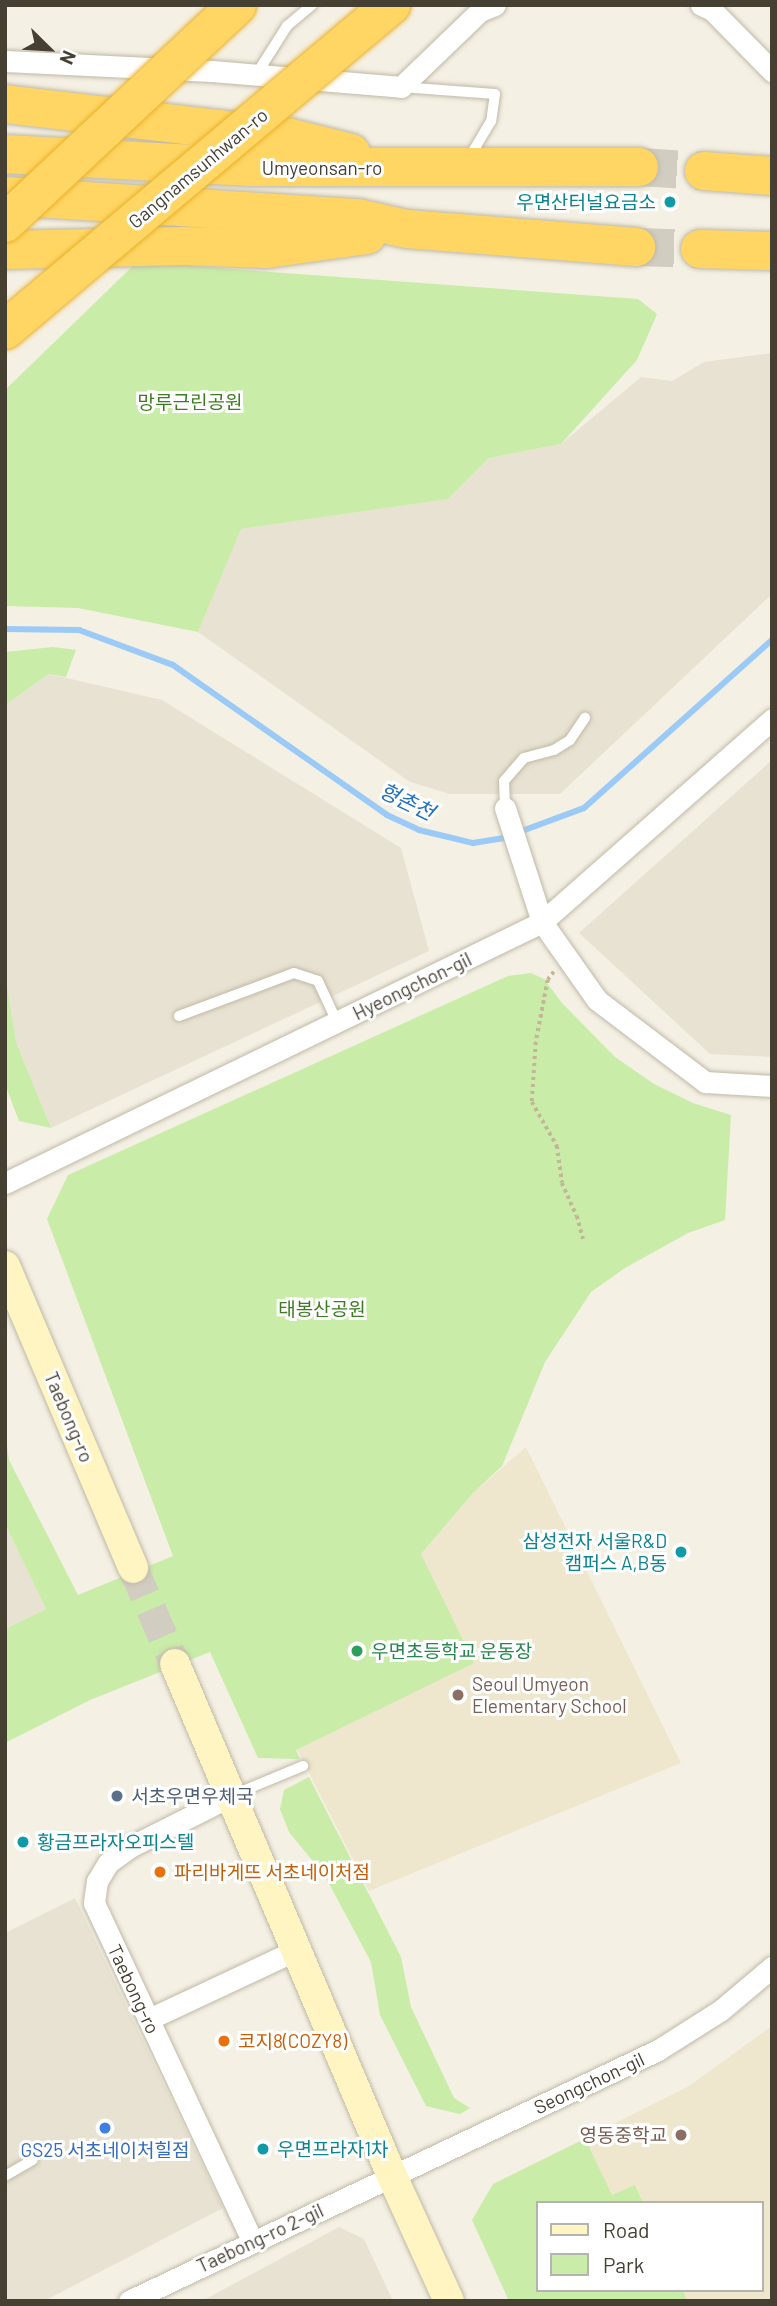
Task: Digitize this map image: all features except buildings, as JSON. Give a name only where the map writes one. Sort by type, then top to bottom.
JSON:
[{"type":"highway","points":[[5,223],[237,5]]},
{"type":"highway","name":"Gangnamsunhwan-ro","points":[[5,330],[391,5]]},
{"type":"highway","points":[[5,104],[287,137],[414,168]]},
{"type":"highway","name":"Umyeonsan-ro","points":[[5,154],[252,167],[639,167]]},
{"type":"highway","points":[[704,171],[772,176]]},
{"type":"highway","points":[[5,196],[358,218],[407,229],[636,247]]},
{"type":"highway","points":[[5,250],[184,246],[266,249],[407,229]]},
{"type":"highway","points":[[700,249],[772,251]]},
{"type":"street","points":[[5,61],[256,75],[401,87],[480,11],[495,5]]},
{"type":"street","points":[[701,5],[712,10],[772,71]]},
{"type":"street","name":"Hyeongchon-gil","points":[[5,1183],[542,922],[772,719]]},
{"type":"street","points":[[505,808],[542,922],[597,1000],[705,1082],[772,1086]]},
{"type":"street","name":"Taebong-ro","points":[[5,1266],[133,1568]]},
{"type":"street","points":[[175,1664],[392,2176],[450,2301]]},
{"type":"street","name":"Taebong-ro","points":[[231,1796],[130,1847],[108,1863],[97,1881],[94,1903],[253,2240]]},
{"type":"street","points":[[149,2019],[296,1950]]},
{"type":"street","name":"Seongchon-gil","points":[[392,2176],[658,2050],[721,2010],[772,1967]]},
{"type":"street","name":"Taebong-ro 2-gil","points":[[130,2301],[392,2176]]},
{"type":"lane","points":[[256,75],[287,26],[312,5]]},
{"type":"lane","points":[[401,87],[495,94],[491,121],[463,168]]},
{"type":"lane","points":[[505,808],[504,780],[524,758],[554,750],[570,740],[585,718]]},
{"type":"lane","points":[[179,1016],[294,973],[317,981],[337,1022]]},
{"type":"lane","points":[[231,1796],[303,1766]]},
{"type":"lane","points":[[5,2176],[33,2160]]},
{"type":"path","points":[[566,957],[548,980],[536,1042],[532,1102],[557,1146],[562,1183],[577,1216],[583,1239]]},
{"type":"shaded area","points":[[772,353],[772,594],[560,794],[450,794],[410,782],[198,632],[240,529],[448,499],[489,458],[561,444],[641,377],[672,381],[704,362]]},
{"type":"shaded area","points":[[49,674],[162,700],[401,848],[429,951],[51,1128],[16,1042],[5,973],[5,705]]},
{"type":"shaded area","points":[[772,760],[772,1057],[710,1054],[579,933]]},
{"type":"shaded area","name":"Seoul Umyeon Elementary School","points":[[526,1447],[681,1763],[369,1891],[241,1639],[421,1554],[473,1493]]},
{"type":"shaded area","points":[[5,1524],[46,1609],[5,1629]]},
{"type":"shaded area","points":[[75,1898],[223,2208],[44,2301],[5,2301],[5,1933]]},
{"type":"shaded area","name":"영동중학교","points":[[772,2026],[772,2301],[548,2301],[544,2292],[763,2292],[763,2201],[536,2203],[493,2184],[689,2086]]},
{"type":"shaded area","points":[[339,2227],[364,2239],[393,2301],[202,2301]]},
{"type":"green space","name":"망루근린공원","points":[[137,262],[638,299],[657,314],[637,360],[561,444],[489,458],[448,499],[241,529],[198,632],[78,608],[5,606],[5,390]]},
{"type":"green space","points":[[53,647],[76,650],[66,677],[49,674],[5,705],[5,652]]},
{"type":"green space","points":[[5,973],[16,1042],[51,1128],[19,1121],[5,1084]]},
{"type":"green space","name":"태봉산공원","points":[[531,973],[544,979],[562,1003],[615,1057],[654,1084],[693,1103],[731,1115],[725,1220],[688,1233],[625,1268],[591,1292],[545,1362],[502,1466],[473,1493],[421,1554],[474,1663],[296,1750],[300,1759],[258,1758],[210,1652],[90,1700],[5,1743],[5,1629],[46,1609],[5,1524],[5,1431],[9,1460],[78,1595],[173,1556],[47,1219],[68,1175],[508,976]]},
{"type":"green space","points":[[309,1777],[401,1957],[411,2007],[454,2098],[470,2108],[460,2114],[426,2106],[380,2015],[371,1962],[325,1876],[289,1832],[280,1809],[284,1790]]},
{"type":"green space","points":[[585,2139],[612,2195],[635,2185],[642,2201],[536,2201],[536,2292],[684,2292],[687,2301],[509,2301],[472,2220],[493,2184]]},
{"type":"waterway","name":"형촌천","points":[[5,629],[79,630],[173,665],[387,815],[419,830],[473,843],[503,838],[584,808],[772,640]]},
{"type":"tunnel","points":[[639,167],[704,171]]},
{"type":"tunnel","points":[[636,247],[700,249]]},
{"type":"tunnel","points":[[133,1568],[175,1664]]},
{"type":"place","name":"우면산터널요금소","points":[[670,202]]},
{"type":"place","name":"삼성전자 서울R&D 캠퍼스 A,B동","points":[[681,1552]]},
{"type":"place","name":"우면초등학교 운동장","points":[[357,1651]]},
{"type":"place","name":"Seoul Umyeon Elementary School","points":[[458,1695]]},
{"type":"place","name":"서초우면우체국","points":[[117,1796]]},
{"type":"place","name":"황금프라자오피스텔","points":[[23,1842]]},
{"type":"place","name":"파리바게뜨 서초네이처점","points":[[160,1872]]},
{"type":"place","name":"코지8(COZY8)","points":[[224,2041]]},
{"type":"place","name":"GS25 서초네이처힐점","points":[[105,2128]]},
{"type":"place","name":"영동중학교","points":[[681,2135]]},
{"type":"place","name":"우면프라자1차","points":[[263,2149]]}]
